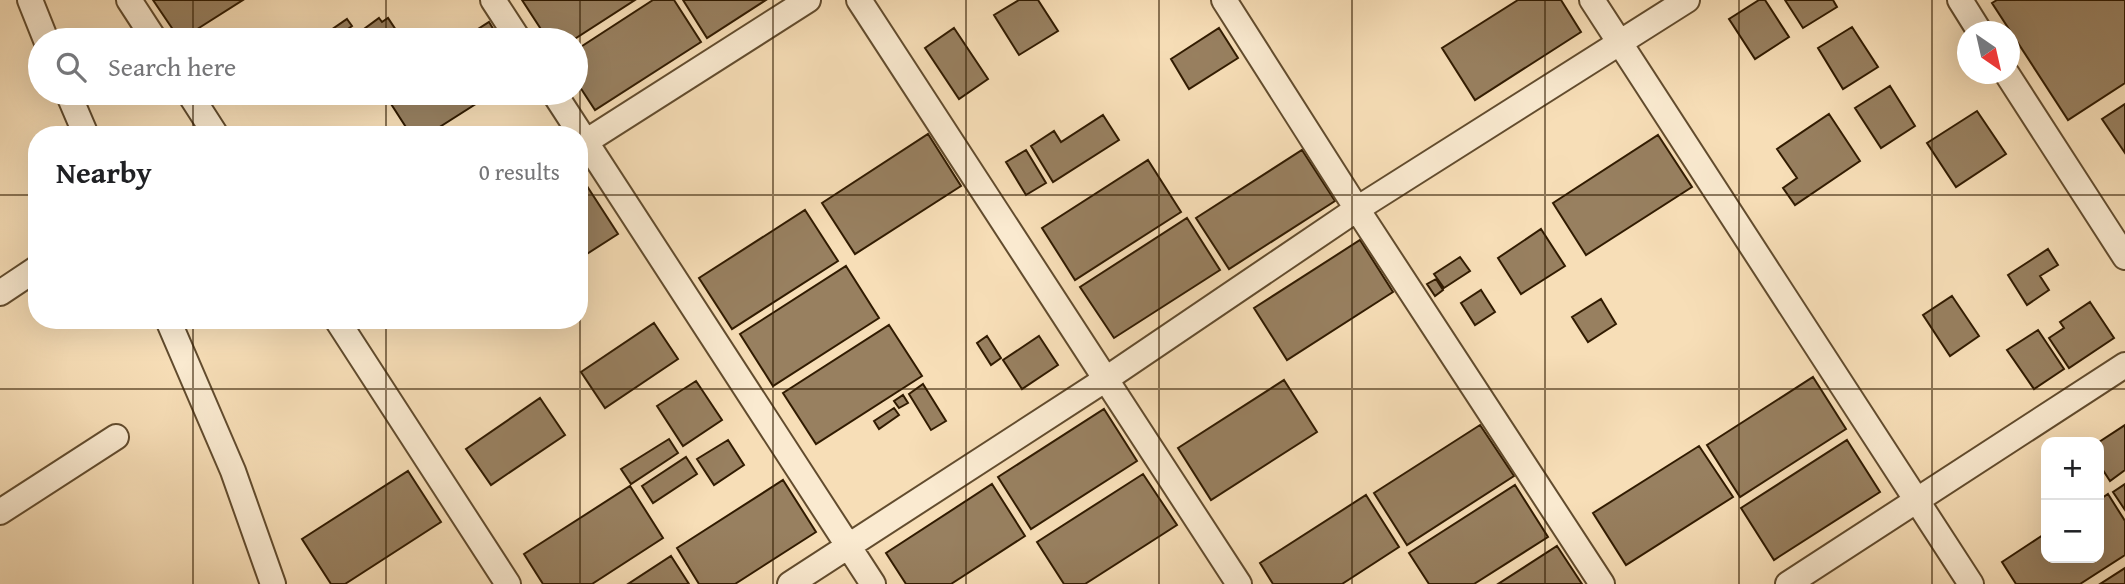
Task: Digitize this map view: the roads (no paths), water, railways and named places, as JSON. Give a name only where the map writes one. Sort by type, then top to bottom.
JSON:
[{"type":"street","points":[[30,0],[42,28]]},
{"type":"street","points":[[129,0],[147,28]]},
{"type":"street","points":[[493,0],[511,28]]},
{"type":"street","points":[[588,141],[808,0]]},
{"type":"street","points":[[859,0],[1239,584]]},
{"type":"street","points":[[1224,0],[1602,584]]},
{"type":"street","points":[[1592,0],[1971,584]]},
{"type":"street","points":[[790,584],[1106,379],[1357,209],[1687,0]]},
{"type":"street","points":[[1960,0],[1973,21]]},
{"type":"street","points":[[2013,84],[2125,257]]},
{"type":"street","points":[[73,105],[82,126]]},
{"type":"street","points":[[197,105],[210,126]]},
{"type":"street","points":[[561,105],[573,126]]},
{"type":"street","points":[[588,152],[873,584]]},
{"type":"street","points":[[0,293],[28,274]]},
{"type":"street","points":[[171,329],[233,471],[273,584]]},
{"type":"street","points":[[343,329],[508,584]]},
{"type":"street","points":[[1788,584],[2125,365]]},
{"type":"street","points":[[0,512],[116,437]]}]
